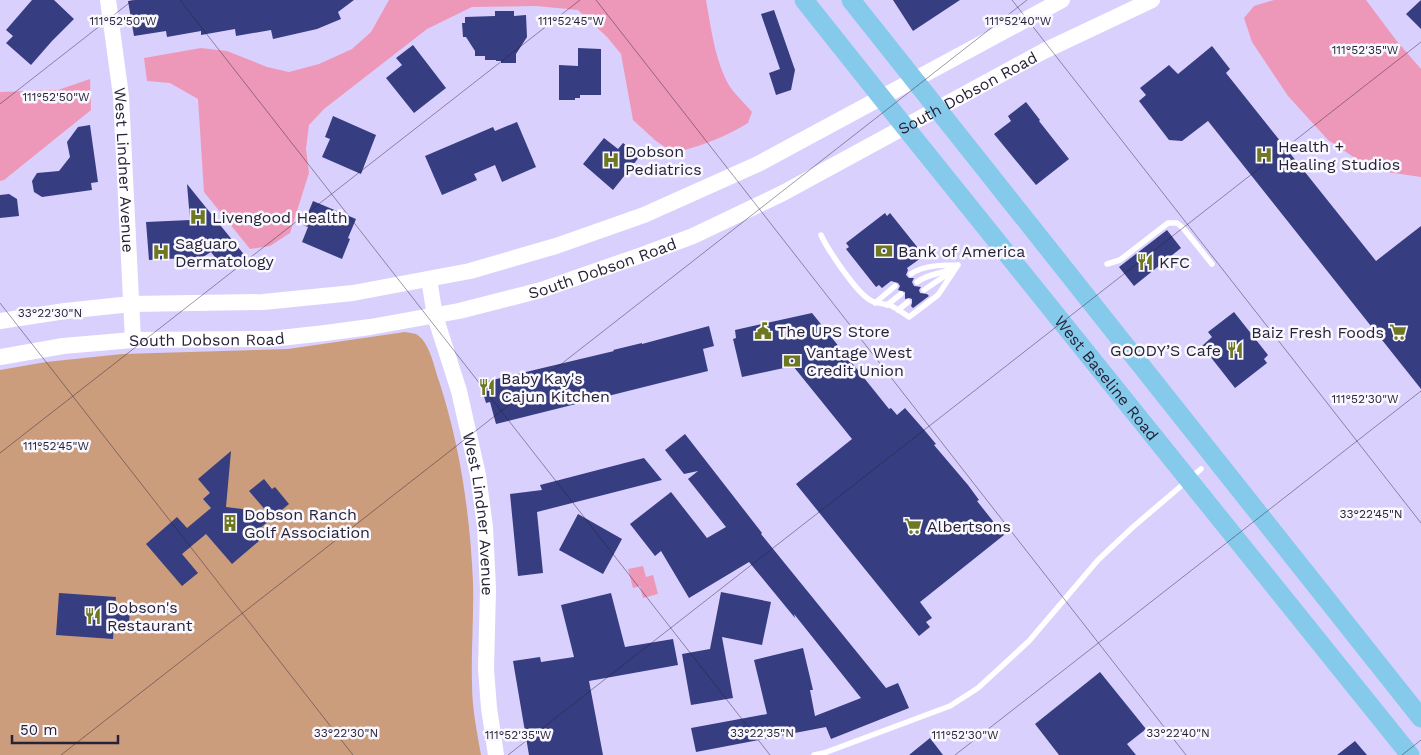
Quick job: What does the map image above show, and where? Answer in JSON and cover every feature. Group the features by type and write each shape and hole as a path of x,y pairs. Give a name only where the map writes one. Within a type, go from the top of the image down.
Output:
{"main road":[{"name":"West Lindner Avenue","path":"108,0 121,96 133,340"},
{"name":"West Baseline Road","path":"804,0 905,127 1195,474 1410,755"},
{"name":"West Baseline Road","path":"850,0 1421,718"},
{"path":"0,321 65,311 131,304 263,302 353,293 470,271 547,249 644,215 758,164 1062,0"},
{"name":"South Dobson Road","path":"0,357 63,346 133,340 271,339 370,327 435,316 541,290 693,236 783,194 1044,51 1152,0"},
{"name":"West Lindner Avenue","path":"429,279 435,316 459,391 478,475 488,589 487,679 496,755"}],"lane":[{"path":"1107,264 1120,260 1168,223 1177,224 1184,228 1212,264"},
{"path":"821,235 826,247 869,300 887,305 909,317 938,295 958,265"},
{"path":"911,274 923,268 958,265"},
{"path":"917,282 927,276 942,273 958,265"},
{"path":"924,290 950,273 958,265"},
{"path":"875,303 895,286"},
{"path":"887,305 901,294"},
{"path":"898,310 908,302"},
{"path":"814,755 824,753 950,706 978,688 1028,641 1098,560 1195,474"}],"shaded area":[{"path":"389,0 706,0 712,35 722,71 733,91 752,112 748,123 730,133 674,153 656,141 633,120 621,54 607,37 578,10 536,6 472,7 427,29 324,109 309,125 306,149 309,173 290,233 270,246 250,249 204,192 198,99 170,83 147,81 144,58 201,48 227,51 267,67 289,72 319,64 352,49 371,32"},
{"path":"1274,0 1366,0 1421,69 1421,177 1373,170 1328,140 1288,96 1252,42 1244,18 1254,6"},
{"path":"90,79 91,110 4,180 0,181 0,92 58,90"},
{"path":"405,332 416,334 421,338 431,355 453,430 463,480 473,582 472,693 481,755 0,755 0,370 46,362 122,354 288,349"},
{"path":"643,566 646,577 653,575 658,594 643,598 640,586 633,588 628,569"}],"building":[{"path":"32,0 54,0 74,19 31,65 6,43 13,36 6,30"},
{"path":"354,0 338,12 341,19 317,29 273,39 271,30 236,36 235,29 201,35 201,31 167,37 166,31 134,36 128,1"},
{"path":"893,0 960,0 913,31"},
{"path":"1421,0 1421,29 1406,14"},
{"path":"774,10 795,70 791,90 776,95 769,73 780,69 761,14"},
{"path":"495,11 514,11 514,16 526,15 527,37 516,54 516,63 501,63 501,61 496,60 485,60 485,56 475,56 475,51 466,37 463,37 462,23 465,23 465,17 495,16"},
{"path":"413,45 446,88 414,113 386,78 402,65 396,58"},
{"path":"1212,46 1230,69 1226,73 1376,261 1421,226 1421,389 1208,121 1182,141 1169,140 1139,101 1146,95 1140,88 1169,65 1178,74"},
{"path":"578,48 601,49 601,95 580,95 580,98 575,98 575,100 559,100 559,65 578,66"},
{"path":"1026,102 1069,159 1036,185 994,134 1011,121 1008,116"},
{"path":"333,116 376,135 361,174 322,157 330,139 325,137"},
{"path":"517,122 536,167 502,182 495,165 474,174 477,180 442,195 425,156 493,127 495,131"},
{"path":"90,125 98,182 91,183 92,190 42,197 34,192 32,181 37,173 59,171 70,157 67,142 78,127"},
{"name":"Dobson Pediatrics","path":"604,138 618,149 623,143 640,156 613,190 583,164"},
{"path":"187,184 246,257 217,260 211,252 203,257 149,260 146,222 190,220"},
{"path":"9,194 17,199 19,216 0,218 0,195"},
{"path":"313,201 356,219 342,259 302,242 308,227 303,225"},
{"name":"Bank of America","path":"885,213 887,216 890,213 922,253 919,255 921,258 907,268 906,275 909,278 914,278 912,282 914,286 921,287 920,293 929,296 913,308 911,306 912,299 905,299 905,292 898,290 900,286 898,283 891,281 882,288 879,285 876,287 846,249 849,247 846,243"},
{"name":"KFC","path":"1167,230 1181,248 1134,286 1119,267"},
{"name":"GOODY’S Cafe","path":"1234,312 1268,355 1264,359 1267,363 1235,388 1202,346 1212,337 1208,332"},
{"name":"Albertsons","path":"812,313 889,409 891,408 897,415 905,408 926,432 1004,535 920,602 932,618 926,622 930,627 919,636 796,484 852,439 793,366 742,377 733,339 736,338 735,330"},
{"path":"709,326 714,346 703,349 708,371 496,424 490,402 486,403 480,383 614,351"},
{"path":"685,434 761,534 886,688 898,683 909,708 831,739 826,727 696,752 691,728 767,714 754,660 803,648 813,690 810,690 815,716 861,698 794,614 795,618 749,562 689,598 661,551 655,556 630,524 671,492 707,538 726,527 688,479 698,471 684,474 665,450"},
{"name":"Dobson Ranch Golf Association","path":"231,451 226,507 267,512 249,491 264,479 272,489 275,487 289,504 253,534 259,541 232,564 206,534 182,554 198,573 182,586 146,544 177,517 187,528 211,508 203,499 210,493 198,479"},
{"path":"644,458 662,480 537,512 543,573 518,576 510,494 542,490 540,485"},
{"path":"578,514 622,539 603,574 559,550"},
{"path":"721,592 771,602 762,645 722,637 733,698 691,705 682,654 710,649"},
{"name":"Dobson's Restaurant","path":"59,593 116,597 115,607 130,608 129,624 114,623 113,639 56,635"},
{"path":"611,593 625,647 673,639 678,665 589,681 603,755 529,755 513,661 540,657 541,662 574,657 561,605"},
{"path":"1100,672 1146,729 1127,744 1136,755 1059,755 1035,724"},
{"path":"930,738 943,755 909,755"},
{"path":"1355,741 1367,755 1337,755"}],"place":[{"name":"Health + Healing Studios","path":"1264,155"},
{"name":"Dobson Pediatrics","path":"611,160"},
{"name":"Livengood Health","path":"198,217"},
{"name":"Bank of America","path":"884,251"},
{"name":"Saguaro Dermatology","path":"161,252"},
{"name":"KFC","path":"1145,262"},
{"name":"The UPS Store","path":"763,331"},
{"name":"Baiz Fresh Foods","path":"1398,332"},
{"name":"GOODY’S Cafe","path":"1235,350"},
{"name":"Vantage West Credit Union","path":"792,361"},
{"name":"Baby Kay's Cajun Kitchen","path":"487,387"},
{"name":"Dobson Ranch Golf Association","path":"230,523"},
{"name":"Albertsons","path":"913,526"},
{"name":"Dobson's Restaurant","path":"93,616"}]}
